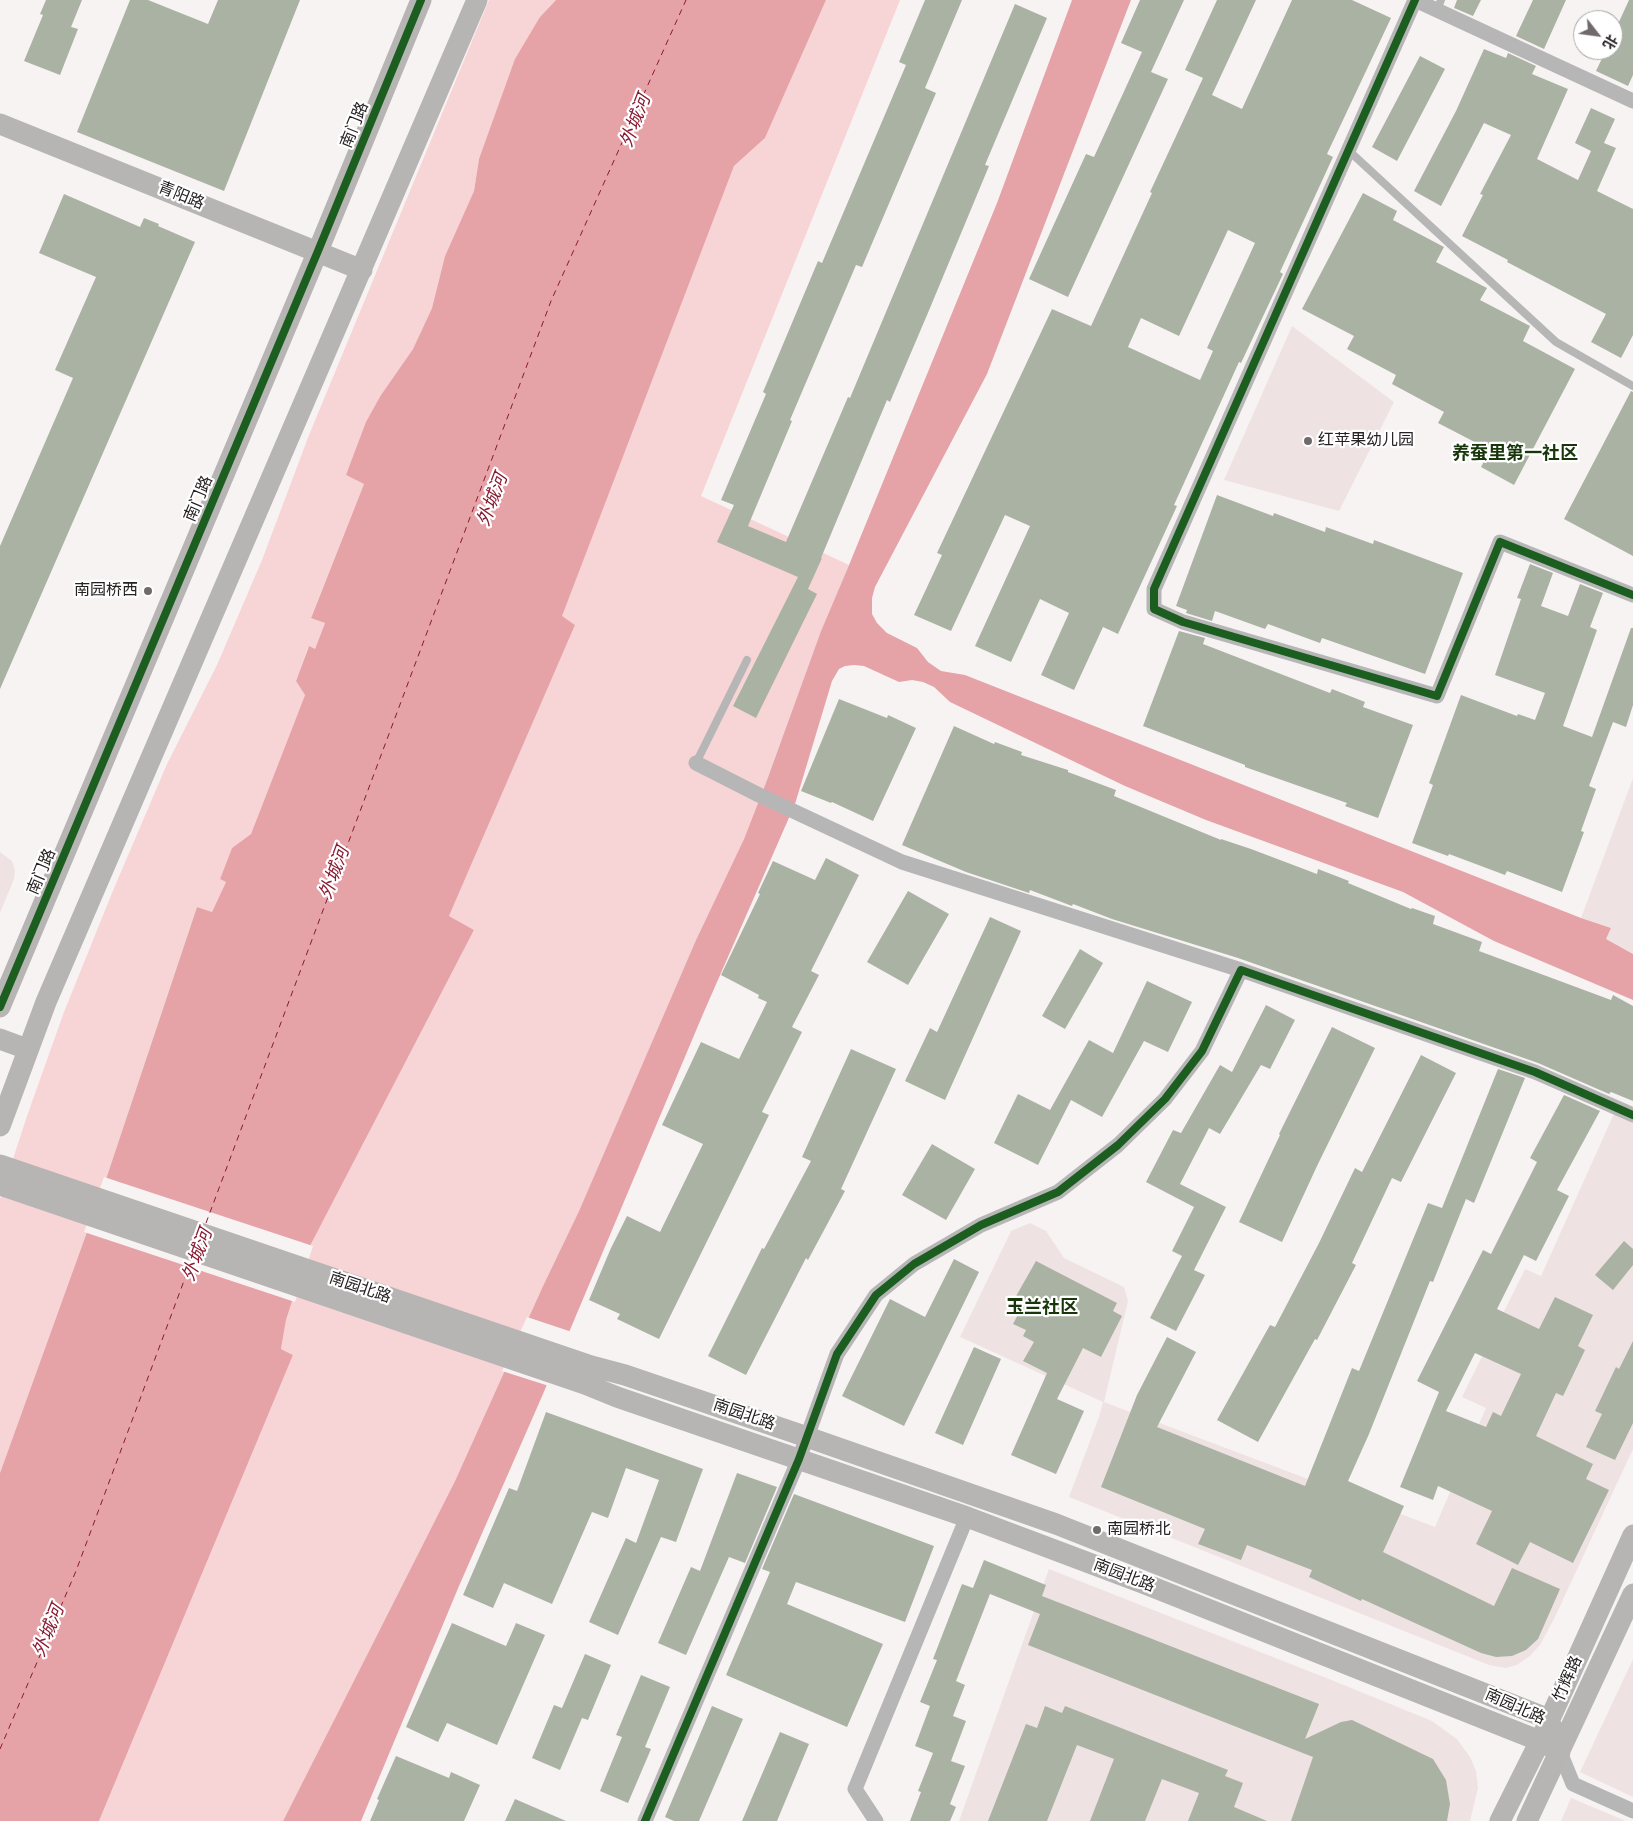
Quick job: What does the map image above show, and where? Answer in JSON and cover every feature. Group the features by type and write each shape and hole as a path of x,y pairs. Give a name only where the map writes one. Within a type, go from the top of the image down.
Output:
{"main road":[{"name":"南门路","path":"0,1007 318,251 421,0"},
{"path":"0,1126 27,1049 71,943 477,0"},
{"name":"青阳路","path":"0,124 362,270"},
{"path":"0,1039 27,1049"},
{"name":"南园北路","path":"0,1165 588,1375 617,1398 967,1517 1145,1584 1540,1741 1560,1752"},
{"name":"南园北路","path":"0,1185 588,1375 625,1375 807,1436 1056,1524 1549,1719 1560,1752"},
{"name":"竹辉路","path":"1500,1821 1540,1741 1633,1535"},
{"name":"竹辉路","path":"1526,1821 1633,1594"}],"street":[{"path":"1633,101 1439,5 1415,0 1154,589 1154,609 1183,622 1437,696 1500,542 1633,595"},
{"path":"696,763 759,795 902,862 1240,970 1535,1072 1633,1115"},
{"path":"645,1821 799,1459 837,1354 876,1295 914,1264 981,1225 1058,1192 1118,1145 1164,1099 1202,1051 1240,970"},
{"path":"876,1821 856,1789 967,1517"},
{"path":"1560,1752 1573,1784 1633,1812"}],"lane":[{"path":"1348,150 1556,342 1633,386"},
{"path":"696,763 747,660"}],"shaded area":[{"path":"489,0 556,0 540,17 479,159 474,191 445,256 432,308 413,349 381,395 346,475 364,484 311,617 325,623 315,649 308,647 296,681 305,695 251,834 232,848 220,879 226,882 212,912 197,907 105,1182 0,1473 0,1199 27,1116 64,1012 112,893 167,764 217,665 262,560 309,435"},
{"path":"826,0 900,0 701,496 849,565 821,631 744,839 696,940 579,1211 455,1481 283,1821 99,1821 293,1355 281,1349 286,1320 310,1246 474,930 449,916 575,625 561,616 734,166 765,138"},
{"name":"红苹果幼儿园","path":"1292,326 1394,402 1339,511 1224,480"},
{"path":"1633,778 1633,954 1606,939 1611,928 1581,918"},
{"path":"0,852 12,861 15,870 14,879 0,913"},
{"path":"1617,1107 1633,1113 1633,1449 1554,1619 1540,1645 1530,1656 1517,1665 1506,1668 1489,1665 1069,1497 1103,1402 960,1337 1011,1231 1030,1223 1046,1231 1064,1258 1124,1287 1128,1301 1104,1402 1435,1527 1486,1408 1462,1397 1525,1269 1541,1276"},
{"path":"1049,1569 1432,1721 1457,1739 1470,1757 1476,1771 1478,1788 1470,1821 959,1821"},
{"path":"1633,1659 1633,1797 1580,1772"},
{"path":"1571,1798 1626,1821 1561,1821"}],"water":[{"name":"外城河","path":"556,0 826,0 765,138 734,166 562,616 575,625 449,916 474,930 310,1246 286,1320 281,1349 293,1355 99,1821 0,1821 0,1473 105,1182 197,907 212,912 226,882 220,879 232,848 251,834 305,695 296,681 309,646 315,649 325,623 311,618 364,484 346,475 366,422 381,395 413,349 432,308 445,256 474,191 479,159 515,59 540,17"},
{"path":"1072,0 1131,0 987,374 875,587 872,598 872,614 877,623 887,633 917,648 928,662 941,671 965,675 1581,918 1611,928 1606,939 1633,954 1633,1000 1494,941 1403,892 1206,820 1125,786 950,702 934,687 923,682 912,680 899,682 864,666 845,666 839,669 832,681 795,804 703,1014 361,1821 283,1821 455,1481 579,1211 696,940 744,839 821,631 997,203"}],"pier":[{"path":"104,1177 313,1246 295,1302 84,1232"},
{"path":"527,1317 572,1332 549,1386 502,1371"}],"building":[{"path":"46,0 82,0 71,27 78,29 60,75 24,61 43,15 40,14"},
{"path":"130,0 148,0 208,24 218,0 300,0 224,191 77,132"},
{"path":"925,0 962,0 925,88 936,93 862,267 856,265 790,420 792,421 748,526 786,542 848,397 850,398 1015,4 1047,18 985,165 989,166 930,308 890,402 887,400 808,589 817,594 756,718 733,706 798,577 717,542 734,505 721,500 766,394 763,392 818,261 822,263 906,65 899,62"},
{"path":"1140,0 1184,0 1151,72 1168,79 1068,297 1029,279 1086,154 1094,157 1142,52 1121,43"},
{"path":"1217,0 1256,0 1212,95 1242,109 1292,0 1352,0 1391,18 1327,154 1333,157 1280,272 1283,274 1241,363 1239,362 1174,505 1177,506 1118,634 1103,627 1074,690 1041,675 1069,613 1040,599 1011,662 975,646 1030,526 1005,515 951,631 914,615 942,555 937,553 1052,309 1091,326 1203,78 1185,70","holes":["1228,230 1255,243 1207,348 1213,351 1200,380 1128,347 1141,318 1179,336"]},
{"path":"1457,0 1481,0 1473,16 1454,8"},
{"path":"1533,0 1566,0 1544,49 1516,36"},
{"path":"1629,0 1633,0 1633,75 1628,86 1596,71 1601,60 1623,60 1623,13"},
{"path":"1484,49 1506,58 1508,53 1536,66 1532,74 1568,89 1537,159 1578,180 1591,151 1575,143 1591,108 1615,119 1604,143 1616,148 1597,191 1633,209 1633,335 1621,358 1591,342 1606,314 1462,236 1483,195 1480,194 1511,135 1484,123 1441,206 1414,191 1456,111"},
{"path":"1420,56 1445,69 1397,161 1372,147"},
{"path":"1363,193 1397,211 1393,220 1444,247 1436,262 1487,288 1480,300 1530,326 1523,341 1575,369 1514,485 1481,467 1490,450 1438,423 1444,412 1392,384 1396,375 1347,349 1354,336 1302,309"},
{"path":"64,194 140,227 144,218 195,242 0,689 0,546 73,378 55,370 96,277 39,253"},
{"path":"1631,391 1633,392 1633,556 1564,519"},
{"path":"1217,495 1273,516 1274,513 1325,532 1326,527 1373,544 1374,540 1463,573 1425,674 1322,638 1320,643 1268,624 1265,629 1215,611 1212,621 1186,613 1187,610 1176,606"},
{"path":"1530,564 1553,573 1541,606 1568,616 1580,584 1603,593 1590,627 1597,630 1563,726 1592,737 1631,628 1633,628 1633,705 1626,727 1613,722 1589,786 1596,789 1581,831 1584,832 1562,892 1507,871 1505,875 1449,854 1448,856 1412,843 1433,785 1429,783 1461,695 1517,716 1518,714 1535,720 1545,693 1495,675 1521,599 1517,598"},
{"path":"1179,631 1205,638 1203,644 1330,693 1332,689 1365,702 1363,707 1413,725 1378,818 1345,806 1347,803 1245,767 1245,765 1143,726"},
{"path":"839,699 887,718 888,715 916,728 873,821 832,802 801,791"},
{"path":"954,726 994,744 995,742 1022,752 1021,755 1068,770 1068,772 1116,790 1114,796 1221,840 1251,849 1317,874 1318,869 1411,909 1435,916 1433,924 1482,942 1479,951 1611,1000 1613,995 1633,1006 1633,1101 1611,1092 1609,1094 1538,1063 1238,958 1112,919 1073,904 1072,906 1030,890 1029,893 966,872 902,845"},
{"path":"826,858 859,875 811,971 819,975 792,1027 802,1032 762,1112 769,1115 659,1339 617,1319 620,1314 589,1300 627,1216 660,1232 703,1144 662,1125 701,1042 739,1059 767,1002 758,998 759,995 721,975 760,894 758,893 773,861 815,880"},
{"path":"908,891 949,914 908,985 867,962"},
{"path":"990,917 1021,931 945,1100 905,1081 930,1028 937,1032"},
{"path":"1080,949 1103,963 1065,1029 1042,1016"},
{"path":"1147,981 1192,1002 1168,1052 1144,1041 1102,1117 1071,1100 1038,1165 994,1143 1018,1094 1050,1110 1089,1040 1113,1053"},
{"path":"1266,1005 1295,1020 1270,1069 1261,1065 1220,1134 1209,1128 1180,1184 1226,1207 1194,1270 1205,1275 1176,1331 1150,1318 1182,1256 1172,1251 1194,1207 1146,1182 1173,1130 1181,1133 1220,1065 1232,1072"},
{"path":"1332,1027 1375,1048 1282,1242 1239,1222 1279,1134"},
{"path":"851,1049 896,1069 841,1189 845,1191 808,1260 806,1258 746,1375 708,1356 762,1248 764,1249 811,1161 802,1157"},
{"path":"1421,1055 1456,1073 1401,1182 1392,1178 1352,1263 1356,1265 1317,1340 1315,1339 1258,1442 1217,1420 1270,1325 1275,1327 1319,1243 1355,1168 1362,1172"},
{"path":"1498,1069 1525,1078 1474,1203 1466,1199 1433,1282 1430,1281 1369,1434 1348,1481 1404,1506 1383,1552 1494,1606 1512,1568 1560,1589 1538,1639 1526,1650 1512,1656 1496,1657 1481,1653 1362,1599 1361,1601 1309,1577 1312,1570 1247,1545 1241,1560 1198,1544 1205,1529 1101,1487 1137,1395 1167,1337 1196,1352 1157,1427 1305,1486 1352,1368 1359,1371 1428,1203 1442,1208"},
{"path":"1564,1095 1600,1111 1557,1190 1569,1196 1536,1261 1524,1255 1497,1309 1539,1329 1555,1297 1593,1315 1578,1346 1585,1350 1563,1396 1556,1393 1536,1436 1593,1464 1586,1479 1609,1490 1573,1563 1530,1542 1518,1565 1476,1544 1492,1511 1438,1486 1433,1500 1400,1487 1439,1392 1417,1381 1483,1250 1491,1254 1537,1162 1530,1158","holes":["1475,1353 1521,1374 1501,1416 1493,1412 1486,1427 1446,1411"]},
{"path":"932,1144 975,1169 946,1220 902,1195"},
{"path":"1624,1241 1633,1249 1633,1265 1613,1290 1595,1275"},
{"path":"954,1259 979,1272 904,1426 842,1396 890,1299 925,1317"},
{"path":"1036,1261 1117,1303 1113,1311 1122,1316 1101,1357 1083,1348 1057,1399 1084,1411 1056,1474 1011,1455 1047,1373 1023,1361 1034,1342 1023,1336 1026,1330 1013,1324 1024,1303 1015,1298"},
{"path":"1633,1341 1633,1423 1615,1460 1586,1447 1602,1414 1595,1411 1616,1367 1619,1369"},
{"path":"974,1347 1001,1359 963,1445 935,1433"},
{"path":"546,1412 703,1469 676,1542 661,1537 618,1635 589,1622 626,1538 636,1543 659,1480 626,1468 608,1518 592,1512 552,1604 504,1583 493,1608 463,1595 509,1488 517,1491"},
{"path":"737,1473 777,1487 745,1563 729,1557 686,1655 658,1643 691,1567 700,1571"},
{"path":"794,1494 934,1546 905,1622 796,1582 787,1604 883,1644 847,1727 726,1675 770,1572 762,1569"},
{"path":"984,1560 1046,1585 1042,1596 1319,1704 1305,1739 1341,1722 1352,1720 1433,1759 1446,1780 1450,1804 1447,1821 1291,1821 1313,1757 1028,1645 1040,1614 990,1594 956,1681 965,1685 953,1716 966,1721 951,1761 965,1766 950,1804 956,1807 950,1821 910,1821 921,1792 918,1791 933,1753 915,1746 930,1706 920,1702 937,1660 933,1659 962,1584 973,1588"},
{"path":"452,1623 506,1646 516,1623 545,1635 497,1745 447,1723 438,1742 406,1727"},
{"path":"585,1654 611,1665 588,1720 582,1718 560,1770 532,1758 554,1705 562,1708"},
{"path":"641,1675 670,1687 645,1747 651,1749 628,1803 600,1791 622,1737 616,1735"},
{"path":"712,1706 743,1719 699,1821 674,1821 665,1817"},
{"path":"1045,1706 1062,1713 1065,1706 1228,1770 1225,1776 1243,1783 1234,1807 1267,1821 1188,1821 1199,1793 1162,1779 1145,1821 1090,1821 1114,1759 1077,1745 1047,1821 988,1821 1026,1724 1037,1728"},
{"path":"780,1732 809,1744 777,1821 742,1821"},
{"path":"396,1756 449,1778 451,1772 480,1785 464,1821 370,1821 379,1800 377,1799"},
{"path":"515,1799 566,1821 505,1821"}],"ferry route":[{"path":"206,1223 551,301 686,0"},
{"path":"0,1749 76,1571 191,1262"}],"cycle path":[{"path":"0,1007 318,251 421,0"},
{"path":"1415,0 1154,589 1154,609 1183,622 1437,696 1500,542 1633,595"},
{"path":"645,1821 799,1459 837,1354 876,1295 914,1264 981,1225 1058,1192 1118,1145 1165,1099 1202,1051 1241,970 1535,1072 1633,1115"}],"place":[{"name":"红苹果幼儿园","path":"1308,441"},
{"name":"南园桥西","path":"148,591"},
{"name":"南园桥北","path":"1097,1530"}],"district":[{"name":"养蚕里第一社区","path":"1515,454"},
{"name":"玉兰社区","path":"1042,1308"}]}
